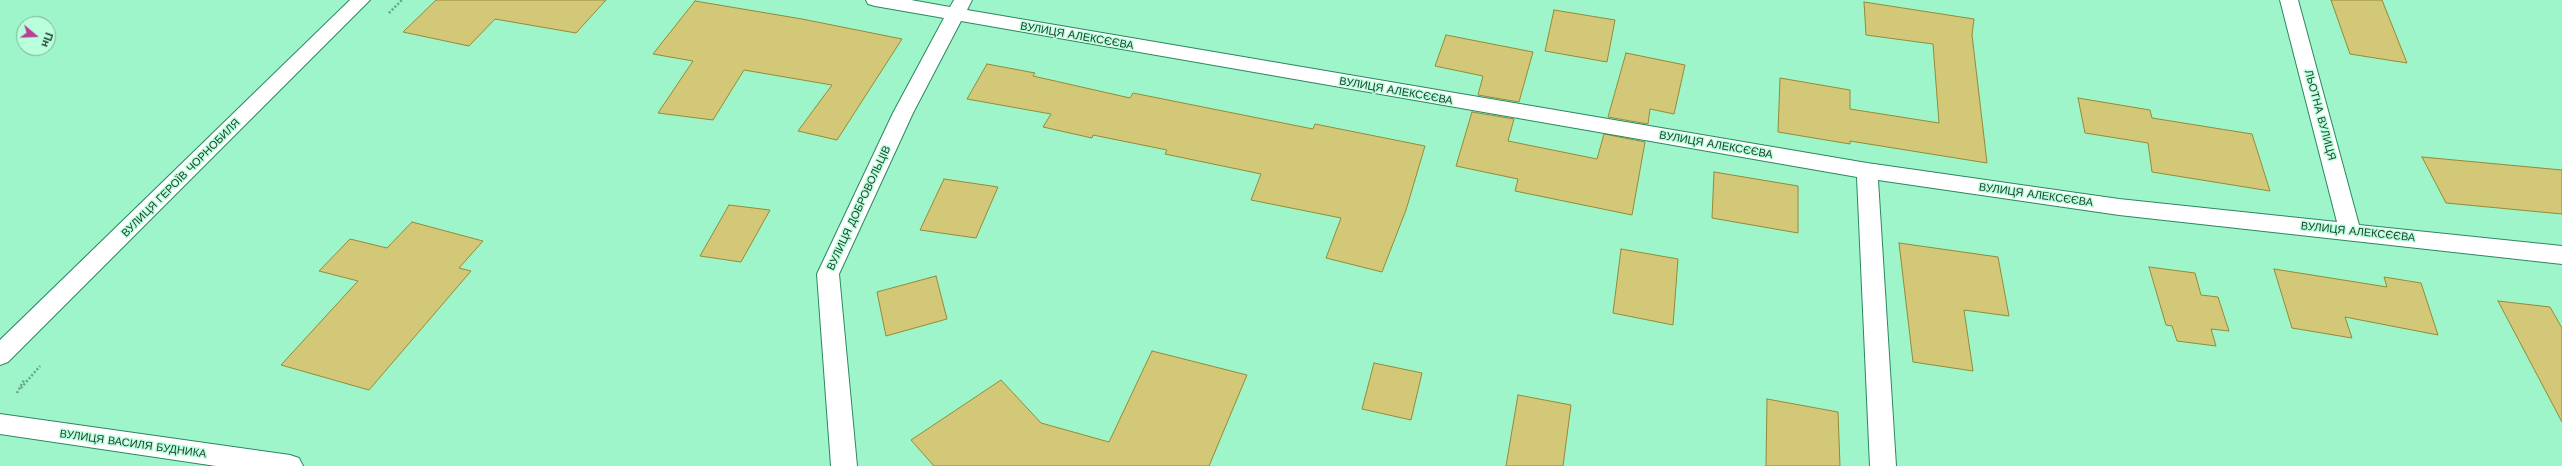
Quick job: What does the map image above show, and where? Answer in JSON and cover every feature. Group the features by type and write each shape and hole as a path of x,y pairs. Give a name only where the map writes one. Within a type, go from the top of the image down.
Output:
{"street":[{"name":"ВУЛИЦЯ ГЕРОЇВ ЧОРНОБИЛЯ","path":"3,349 361,0"},
{"name":"ВУЛИЦЯ АЛЕКСЄЄВА","path":"875,0 960,7 1867,171 2119,207 2350,230 2562,255"},
{"name":"ЛЬОТНА ВУЛИЦЯ","path":"2289,0 2350,230"},
{"name":"ВУЛИЦЯ ДОБРОВОЛЬЦІВ","path":"844,466 828,274 903,113 960,7"},
{"path":"1867,171 1883,466"},
{"name":"ВУЛИЦЯ ВАСИЛЯ БУДНИКА","path":"0,424 290,466"}],"building":[{"path":"436,0 606,0 576,33 495,19 469,46 403,32"},
{"path":"2331,0 2382,0 2407,63 2350,54"},
{"path":"695,1 802,19 902,39 837,140 798,131 832,85 744,70 713,120 658,113 693,61 653,54"},
{"path":"1864,2 1974,19 1972,35 1987,163 1850,141 1850,144 1778,132 1780,78 1850,90 1850,109 1939,123 1933,44 1866,35"},
{"path":"1554,10 1615,20 1607,62 1545,51"},
{"path":"1446,35 1533,52 1519,102 1478,95 1483,76 1435,66"},
{"path":"1626,53 1685,65 1674,114 1650,109 1648,124 1608,117"},
{"path":"987,64 1035,73 1033,76 1130,98 1133,93 1313,129 1315,124 1425,146 1406,210 1382,272 1326,258 1341,218 1251,200 1261,174 1165,154 1167,150 1093,135 1092,138 1043,127 1051,114 967,99"},
{"path":"2078,98 2150,110 2152,118 2252,134 2270,191 2152,172 2148,143 2085,133"},
{"path":"1472,112 1514,119 1508,141 1597,159 1604,134 1645,142 1632,215 1515,191 1518,179 1456,166"},
{"path":"2422,157 2562,170 2562,214 2446,203"},
{"path":"1714,172 1798,186 1798,233 1712,218"},
{"path":"944,179 998,187 976,238 920,230"},
{"path":"729,205 770,210 741,262 700,256"},
{"path":"412,222 483,241 459,268 471,271 369,390 281,365 358,281 319,271 350,239 387,248"},
{"path":"1899,243 1998,257 2009,316 1964,310 1973,371 1913,362"},
{"path":"1621,249 1678,259 1673,325 1613,313"},
{"path":"2149,267 2195,273 2201,295 2218,297 2229,331 2211,329 2216,346 2177,341 2172,326 2166,325"},
{"path":"2274,269 2387,287 2384,277 2421,283 2438,335 2345,317 2352,338 2292,328"},
{"path":"936,276 947,319 886,336 877,292"},
{"path":"2498,301 2550,307 2562,328 2562,422"},
{"path":"1152,351 1247,375 1209,466 934,466 911,440 1001,380 1041,423 1109,442"},
{"path":"1374,363 1422,373 1411,420 1362,409"},
{"path":"1518,395 1571,405 1563,466 1506,466"},
{"path":"1767,399 1838,412 1840,466 1766,466"}]}
